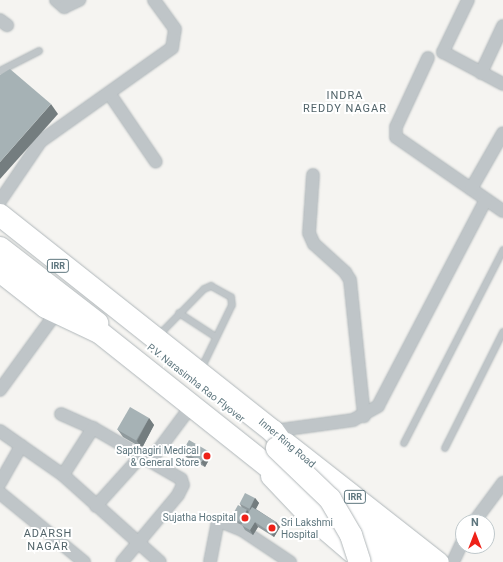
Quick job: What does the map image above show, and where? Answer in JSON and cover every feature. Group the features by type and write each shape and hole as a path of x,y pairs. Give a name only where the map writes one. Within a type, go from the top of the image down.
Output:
{"highway":[{"path":"0,215 109,303"},
{"name":"P.V. Narasimha Rao Flyover","path":"0,231 301,468 344,522 361,562"},
{"name":"P.V. Narasimha Rao Flyover","path":"0,248 296,483 332,527 346,562"},
{"path":"0,271 53,318 99,332"},
{"name":"Inner Ring Road","path":"109,303 273,431"},
{"name":"IRR","path":"99,332 192,405 252,456 388,562"},
{"name":"IRR","path":"273,431 307,476 415,562"}],"main road":[{"name":"Inner Ring Road","path":"0,223 109,303"},
{"name":"IRR","path":"0,255 99,332"},
{"name":"Inner Ring Road","path":"273,431 439,562"},
{"name":"IRR","path":"252,456 289,498 361,562"}],"street":[{"path":"56,0 64,7 79,0"},
{"path":"0,200 40,141 109,93 175,43 175,30 154,0"},
{"path":"468,0 442,49 445,55 503,84"},
{"path":"481,73 503,26"},
{"path":"428,58 396,127 396,137 503,211"},
{"path":"109,93 156,162"},
{"path":"471,189 503,133"},
{"path":"313,175 309,233 314,244 345,272 350,280 364,416"},
{"path":"273,431 364,416 378,406 486,199"},
{"path":"0,205 96,278 109,303"},
{"path":"0,283 53,318 0,390"},
{"path":"96,506 147,458 192,405"},
{"path":"61,414 93,428 177,475 183,486 122,562"},
{"path":"63,475 93,428"},
{"path":"0,431 63,475 160,562"},
{"path":"0,484 22,446"},
{"path":"478,514 485,502 503,483"},
{"path":"0,493 84,562"},
{"path":"210,562 217,524 222,522 242,530 290,562"}],"lane":[{"path":"0,70 39,50"},
{"path":"404,443 503,250"},
{"path":"155,339 180,313 211,286 231,297 232,305 200,373"},
{"path":"180,313 216,337"},
{"path":"445,448 503,332"}],"building":[{"path":"10,69 51,104 0,162 0,75"},
{"path":"130,407 149,418 136,441 117,430"},
{"path":"189,440 208,451 202,462 182,451"},
{"path":"245,493 255,498 249,509 240,504"},
{"path":"238,505 247,510 240,522 231,517"},
{"path":"252,507 276,522 270,532 255,522 250,530 241,525"}],"place":[{"name":"Sapthagiri Medical & General Store","path":"207,456"},
{"name":"Sujatha Hospital","path":"245,518"},
{"name":"Sri Lakshmi Hospital","path":"272,528"}],"district":[{"name":"INDRA REDDY NAGAR","path":"345,103"},
{"name":"ADARSH NAGAR","path":"48,541"}]}
